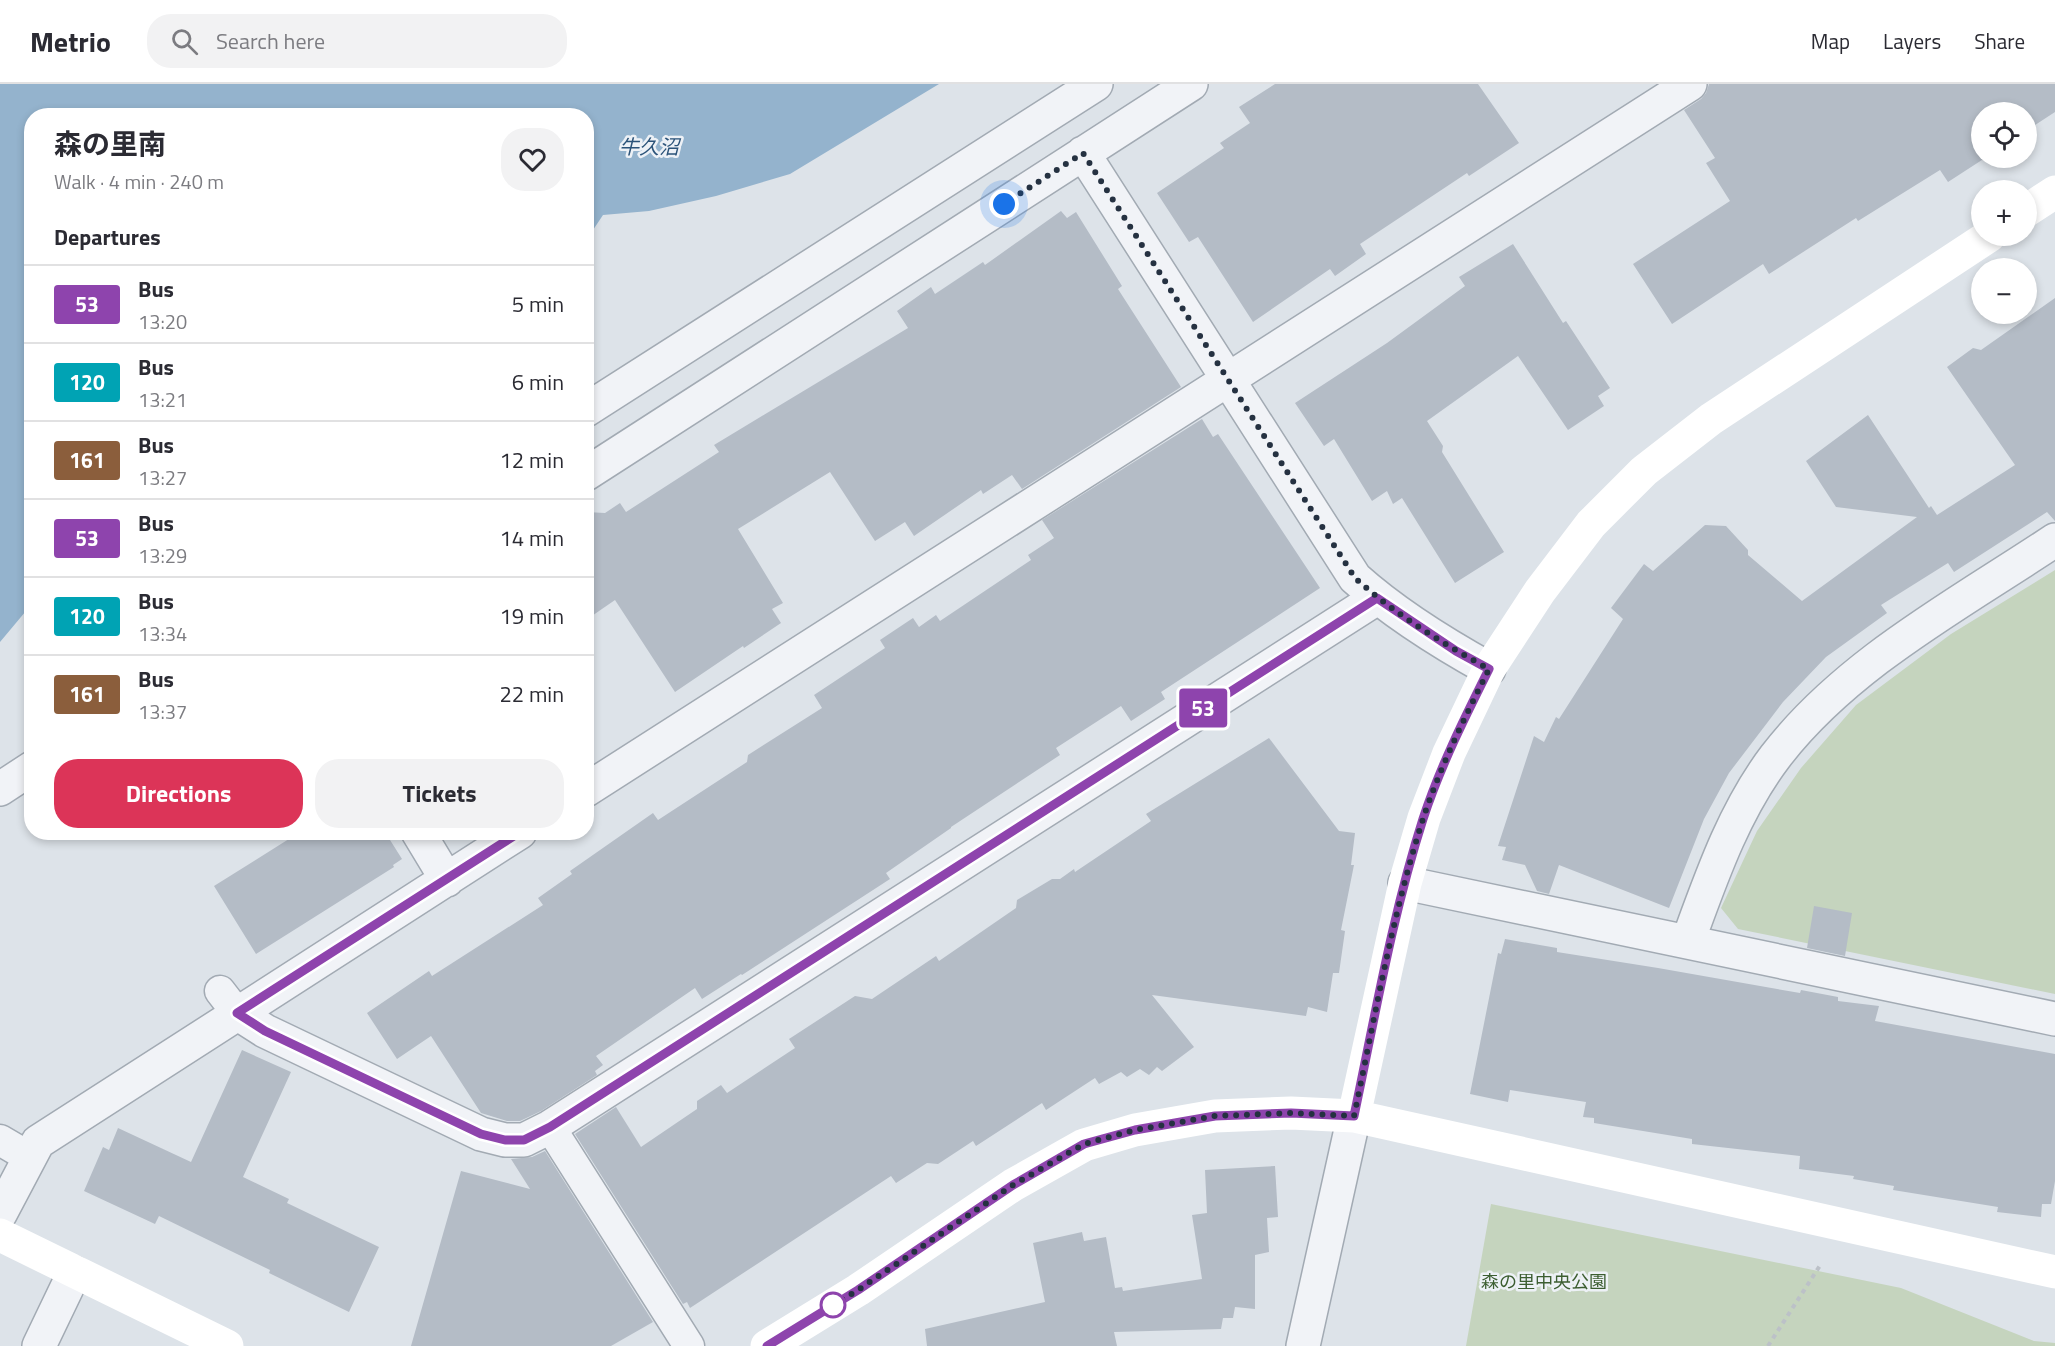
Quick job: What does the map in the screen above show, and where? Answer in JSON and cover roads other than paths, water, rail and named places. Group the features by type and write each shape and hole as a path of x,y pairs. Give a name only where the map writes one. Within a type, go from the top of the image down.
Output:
{"street":[{"path":"594,405 1096,84"},
{"path":"594,469 1191,84"},
{"path":"594,785 1690,84"},
{"path":"1083,153 1355,578 1377,598 1456,651 1489,669"},
{"path":"2037,204 2055,192"},
{"path":"1303,1346 1405,883 1424,818 1449,753 1489,669 1540,591 1591,524 1644,471 1711,419 1974,246"},
{"path":"1688,941 1716,866 1743,810 1775,757 1814,714 1856,675 1904,639 2055,540"},
{"path":"229,1002 265,1031 481,1134 505,1140 524,1140 550,1127 1377,598"},
{"path":"0,789 24,773"},
{"path":"423,840 447,880"},
{"path":"0,1214 38,1142 229,1002 447,880 508,840"},
{"path":"1405,883 2055,1019"},
{"path":"767,1346 858,1290 1013,1185 1084,1144 1135,1130 1215,1116 1291,1113 1354,1116 2055,1272"},
{"path":"0,1235 228,1346"},
{"path":"39,1346 74,1272"}],"lane":[{"path":"550,1127 689,1346"},
{"path":"0,1140 29,1157"}],"water":[{"name":"牛久沼","path":"0,84 939,84 790,174 716,196 649,211 603,215 594,228 594,108 24,108 24,613 0,642"}],"park label":[{"name":"森の里中央公園","path":"1544,1281"}]}
